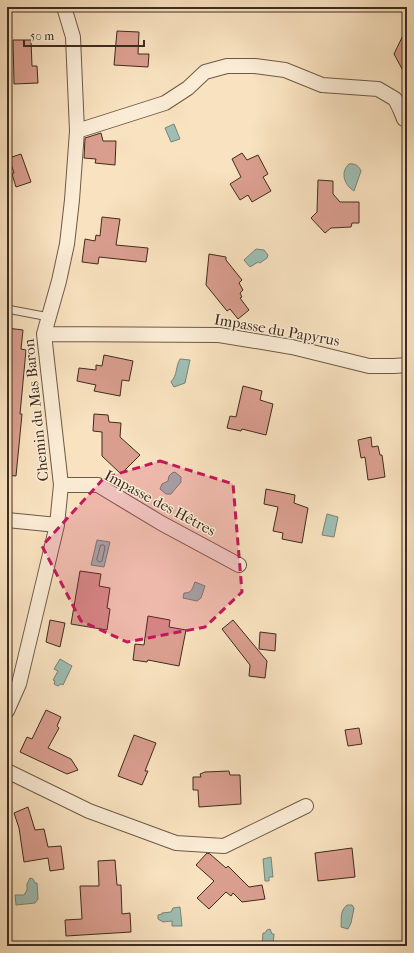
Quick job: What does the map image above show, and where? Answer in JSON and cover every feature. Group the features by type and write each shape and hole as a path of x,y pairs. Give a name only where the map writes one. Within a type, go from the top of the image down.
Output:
{"street":[{"name":"Chemin du Mas Baron","path":"7,711 19,684 57,525 61,485 44,334 59,281 67,244 72,200 76,131 73,37 64,7"},
{"path":"76,131 165,103 188,88 205,72 227,66 255,66 285,70 322,85 378,89 395,100 404,120"},
{"name":"Impasse du Papyrus","path":"44,334 220,335 292,347 369,366 407,365"},
{"name":"Impasse des Hêtres","path":"61,485 98,485 161,523 239,565"},
{"path":"7,520 57,525"},
{"path":"7,771 89,811 176,844 224,846 306,806"}],"lane":[{"path":"7,309 49,316"}],"highlighted area":[{"path":"160,461 233,484 242,592 205,627 127,642 81,621 42,546 104,478"}],"water":[{"path":"174,124 180,139 171,142 165,128"},
{"path":"349,164 356,165 361,171 354,191 344,178 346,167"},
{"path":"256,249 264,250 268,255 267,258 250,267 244,260"},
{"path":"180,359 190,360 185,383 174,387 171,382 175,376"},
{"path":"175,472 181,477 181,482 171,494 166,494 160,489 162,484 168,481 169,476"},
{"path":"327,514 338,517 334,537 322,535"},
{"path":"97,540 110,542 104,567 91,565"},
{"path":"195,582 205,586 201,598 197,601 183,598 184,593 187,593 192,589"},
{"path":"60,659 72,666 63,685 61,684 58,686 54,684 55,681 53,680 58,671 54,669"},
{"path":"271,857 273,877 269,877 269,881 265,881 263,859"},
{"path":"30,878 37,883 38,899 35,903 16,905 15,895 24,895"},
{"path":"347,905 352,905 354,908 351,923 348,929 341,927 341,916"},
{"path":"180,907 182,926 172,926 172,921 163,922 158,919 158,915 171,912 173,908"},
{"path":"270,929 272,934 274,934 273,946 262,946 263,933"}],"building":[{"path":"407,27 407,78 394,54"},
{"path":"117,31 139,32 138,54 149,54 148,67 114,65"},
{"path":"13,40 31,40 32,66 37,66 38,83 14,84"},
{"path":"101,133 103,141 116,141 115,165 95,163 96,159 84,158 85,138"},
{"path":"242,153 247,160 258,155 268,174 263,177 271,191 252,202 248,195 240,200 230,184 241,177 232,159"},
{"path":"21,154 31,182 16,187 12,174 14,173 9,158"},
{"path":"318,180 333,181 333,194 340,202 359,202 359,223 352,223 351,227 331,228 325,233 311,218 317,212"},
{"path":"102,217 120,219 116,245 148,248 146,262 99,257 98,264 82,262 85,239 95,241 96,235 100,236"},
{"path":"209,254 226,257 226,260 242,280 239,283 243,290 240,293 242,297 240,298 249,310 238,319 230,309 227,311 206,285"},
{"path":"7,328 23,330 21,349 26,350 16,476 7,475"},
{"path":"104,355 133,361 129,381 122,380 120,396 94,391 96,385 77,381 79,368 96,370 96,365 102,366"},
{"path":"243,386 262,391 260,400 273,404 266,435 242,429 241,431 227,428 230,416 236,417"},
{"path":"94,414 108,415 109,422 121,423 120,437 140,455 121,474 102,456 102,432 93,431"},
{"path":"371,437 372,447 378,446 380,455 382,455 385,477 368,480 365,457 361,458 358,440"},
{"path":"266,489 295,495 294,503 308,508 302,543 282,539 283,533 273,531 278,507 264,504"},
{"path":"80,571 101,574 99,586 110,588 107,608 110,609 107,630 71,624"},
{"path":"148,616 170,620 169,627 186,630 179,666 148,660 147,662 133,660 135,644 144,645"},
{"path":"50,620 65,623 60,647 46,642"},
{"path":"233,620 267,661 265,678 249,676 250,665 222,629"},
{"path":"260,632 276,634 275,651 259,649"},
{"path":"46,710 61,717 57,726 59,728 48,748 71,759 78,770 67,774 20,752 27,737 32,739"},
{"path":"359,728 362,744 348,746 345,730"},
{"path":"134,735 156,743 145,771 148,771 142,785 118,776"},
{"path":"229,771 230,775 240,775 241,804 199,807 198,790 193,790 193,777 201,777 200,774 205,772"},
{"path":"28,807 35,830 44,829 48,847 61,846 64,869 50,871 48,858 24,862 19,828 14,813"},
{"path":"352,848 355,877 318,881 315,853"},
{"path":"207,853 226,868 228,866 249,887 262,885 265,899 242,902 233,893 231,896 226,892 209,909 197,898 214,881 196,865"},
{"path":"115,860 117,885 121,885 122,914 130,913 131,932 66,936 65,920 82,919 80,886 99,886 98,861"}]}
